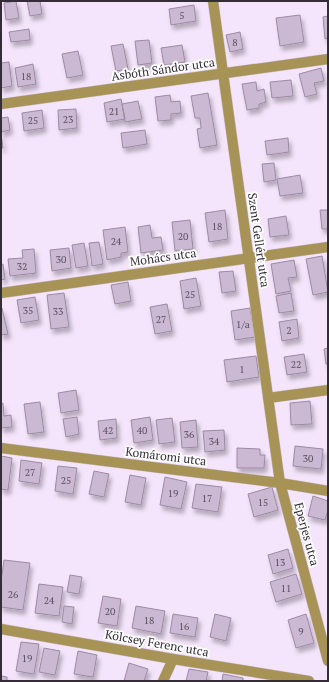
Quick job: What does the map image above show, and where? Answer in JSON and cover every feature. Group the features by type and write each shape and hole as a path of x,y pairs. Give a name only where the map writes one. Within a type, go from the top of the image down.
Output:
{"street":[{"name":"Szent Gellért utca","path":"213,1 280,483"},
{"name":"Asbóth Sándor utca","path":"1,104 328,59"},
{"name":"Mohács utca","path":"1,293 328,247"},
{"path":"268,398 328,390"},
{"name":"Komáromi utca","path":"1,448 280,483 328,491"},
{"name":"Eperjes utca","path":"280,483 328,661"},
{"name":"Kölcsey Ferenc utca","path":"1,629 309,681"},
{"path":"163,681 173,659"}],"building":[{"path":"16,1 19,18 6,20 4,3"},
{"path":"27,1 40,1 42,14 30,16"},
{"path":"194,5 196,21 171,25 169,9"},
{"path":"300,15 304,42 280,46 276,18"},
{"path":"328,16 328,38 325,39 323,17"},
{"path":"29,29 30,40 11,42 9,32"},
{"path":"240,32 243,49 230,52 226,35"},
{"path":"149,40 152,63 138,65 135,41"},
{"path":"123,44 128,69 116,71 111,46"},
{"path":"182,45 185,62 164,65 161,48"},
{"path":"78,51 83,75 67,78 62,54"},
{"path":"9,62 12,86 1,88 1,63"},
{"path":"33,64 36,84 18,87 15,68"},
{"path":"321,68 324,81 314,83 317,94 305,97 299,74"},
{"path":"291,80 293,96 272,98 270,82"},
{"path":"256,82 257,91 264,89 266,102 259,104 259,108 247,110 242,84"},
{"path":"208,93 217,145 200,148 197,129 201,128 200,118 195,118 191,96"},
{"path":"170,95 171,102 180,101 181,113 171,114 171,120 158,121 155,97"},
{"path":"121,99 125,119 107,122 104,103"},
{"path":"138,101 142,119 125,122 122,104"},
{"path":"76,109 77,128 59,130 58,110"},
{"path":"42,110 44,128 24,131 22,113"},
{"path":"8,117 10,130 1,132 1,118"},
{"path":"145,130 147,144 123,148 121,133"},
{"path":"1,133 3,148 1,148"},
{"path":"288,138 289,152 267,155 265,141"},
{"path":"274,163 276,180 264,182 262,164"},
{"path":"300,175 303,193 280,196 277,179"},
{"path":"225,210 228,239 209,242 205,213"},
{"path":"320,210 328,210 328,229 322,229"},
{"path":"286,216 289,235 270,237 268,219"},
{"path":"190,220 193,249 175,251 172,222"},
{"path":"150,225 152,238 161,237 163,250 141,253 138,227"},
{"path":"125,227 128,252 121,253 121,257 107,260 103,230"},
{"path":"99,242 103,264 92,266 89,243"},
{"path":"84,243 88,266 76,268 72,245"},
{"path":"69,248 71,268 52,271 50,250"},
{"path":"34,249 36,273 10,276 8,259 23,258 22,250"},
{"path":"322,256 328,292 313,295 306,259"},
{"path":"294,260 297,277 288,278 291,291 276,294 271,264"},
{"path":"3,264 5,279 1,280 1,265"},
{"path":"233,271 236,291 222,293 219,272"},
{"path":"196,278 201,306 184,309 180,281"},
{"path":"128,282 131,301 115,304 111,285"},
{"path":"64,293 69,327 51,329 47,295"},
{"path":"291,293 294,311 279,313 276,296"},
{"path":"35,297 39,320 21,323 17,300"},
{"path":"167,304 172,331 155,334 150,307"},
{"path":"2,308 8,334 1,335 1,309"},
{"path":"250,308 255,337 235,340 231,311"},
{"path":"297,319 299,338 282,341 279,322"},
{"path":"328,348 328,364 326,364 324,349"},
{"path":"304,354 307,372 287,375 284,357"},
{"path":"256,356 259,377 227,382 224,360"},
{"path":"76,390 79,410 61,413 58,393"},
{"path":"310,401 312,424 291,425 290,403"},
{"path":"40,402 44,432 28,434 24,404"},
{"path":"3,403 4,416 11,415 12,427 1,428 1,404"},
{"path":"77,417 79,434 66,437 63,419"},
{"path":"150,417 153,440 134,443 131,420"},
{"path":"172,418 175,442 159,444 156,420"},
{"path":"116,419 117,438 100,440 98,421"},
{"path":"196,420 198,447 182,448 180,422"},
{"path":"224,430 225,450 205,452 203,431"},
{"path":"295,446 323,449 321,469 293,466"},
{"path":"237,448 260,449 260,455 265,455 264,468 237,468"},
{"path":"1,456 12,458 8,490 1,489"},
{"path":"21,460 42,463 39,484 19,481"},
{"path":"58,466 77,468 73,494 55,491"},
{"path":"94,471 109,474 104,497 89,494"},
{"path":"130,475 146,478 141,505 125,502"},
{"path":"165,477 187,482 181,509 160,505"},
{"path":"196,484 222,487 218,512 192,508"},
{"path":"272,487 278,510 254,517 248,494"},
{"path":"313,496 328,501 328,510 325,520 308,516"},
{"path":"288,549 293,568 273,574 268,555"},
{"path":"4,560 30,563 23,610 1,607 1,581"},
{"path":"296,574 302,594 276,602 270,582"},
{"path":"70,575 82,577 79,594 67,592"},
{"path":"39,584 63,587 59,616 35,613"},
{"path":"103,596 121,599 117,626 98,623"},
{"path":"64,606 74,607 72,624 62,622"},
{"path":"136,606 165,611 161,634 132,628"},
{"path":"173,614 198,618 195,637 170,633"},
{"path":"215,614 231,618 226,641 210,637"},
{"path":"306,614 314,643 296,648 288,620"},
{"path":"21,642 39,644 34,674 16,671"},
{"path":"44,648 60,651 55,675 39,672"},
{"path":"78,651 97,655 93,677 74,674"},
{"path":"129,663 148,669 144,681 124,681"},
{"path":"189,669 208,672 206,681 186,681"},
{"path":"223,674 243,678 243,681 222,681"},
{"path":"1,676 7,677 7,681 1,681"}]}
